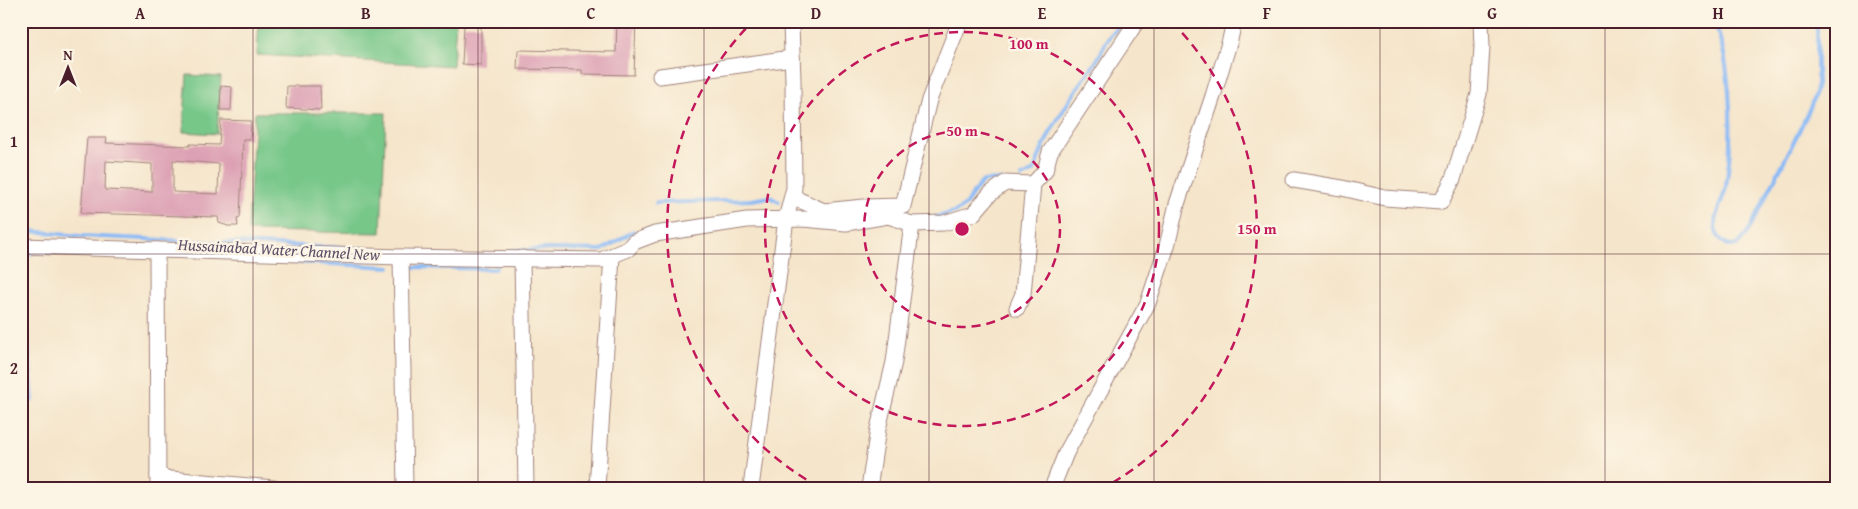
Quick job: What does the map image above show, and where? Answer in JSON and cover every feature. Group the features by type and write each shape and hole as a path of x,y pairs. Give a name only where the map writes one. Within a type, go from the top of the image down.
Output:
{"street":[{"path":"793,193 796,198 824,211 904,206 928,100 960,21"},
{"path":"1017,308 1023,294 1033,184 1045,171 1050,152 1137,21"},
{"path":"1052,488 1066,453 1148,303 1168,246 1177,204 1213,96 1234,21"},
{"path":"1294,180 1385,198 1441,202 1453,179 1479,94 1482,46 1481,21"},
{"path":"751,488 786,219 793,193 791,24"},
{"path":"660,76 792,58"},
{"path":"21,246 401,257 601,260 628,249 634,242 655,234 747,220 786,219 846,222 888,216 912,224 944,222 973,214 990,194 1005,184 1033,184"},
{"path":"869,488 878,430 894,362 912,224"},
{"path":"157,250 158,482 170,479 274,488"},
{"path":"597,488 612,256"},
{"path":"401,257 405,488"},
{"path":"522,258 526,488"}],"green space":[{"path":"259,21 456,21 453,66 257,55"},
{"path":"187,75 221,77 217,134 183,132"},
{"path":"255,113 386,113 381,233 248,231"}],"building":[{"path":"617,21 636,21 634,75 582,74 582,70 517,69 518,50 616,52"},
{"path":"464,25 481,25 481,65 462,64"},
{"path":"221,86 232,87 231,110 220,110"},
{"path":"287,86 320,86 321,110 286,108"},
{"path":"221,120 251,121 250,139 243,139 240,218 237,219 238,226 228,226 219,223 218,217 81,213 87,138 107,138 106,143 190,146 190,144 219,145","holes":["173,160 219,164 218,194 173,192","106,161 152,164 152,192 105,190"]}],"waterway":[{"name":"Hussainabad Water Channel New","path":"1022,177 1034,171 1046,141 1061,113 1097,60 1108,39 1122,21"},
{"name":"Hussainabad Water Channel New","path":"1713,21 1720,38 1724,57 1730,102 1730,148 1726,186 1716,216 1715,228 1720,238 1733,246 1743,239 1754,220 1800,130 1813,100 1817,85 1817,21"},
{"name":"Hussainabad Water Channel New","path":"935,217 962,208 983,181 1000,180"},
{"name":"Hussainabad Water Channel New","path":"656,203 751,200 770,197 779,202"},
{"path":"21,230 80,236 366,249"},
{"name":"Hussainabad Water Channel New","path":"510,251 546,249 602,250 634,231"},
{"name":"Hussainabad Water Channel New","path":"25,401 33,400 22,279 22,257 35,252"},
{"name":"Hussainabad Water Channel New","path":"255,260 390,267"},
{"name":"Hussainabad Water Channel New","path":"412,267 494,269 496,267"}]}
